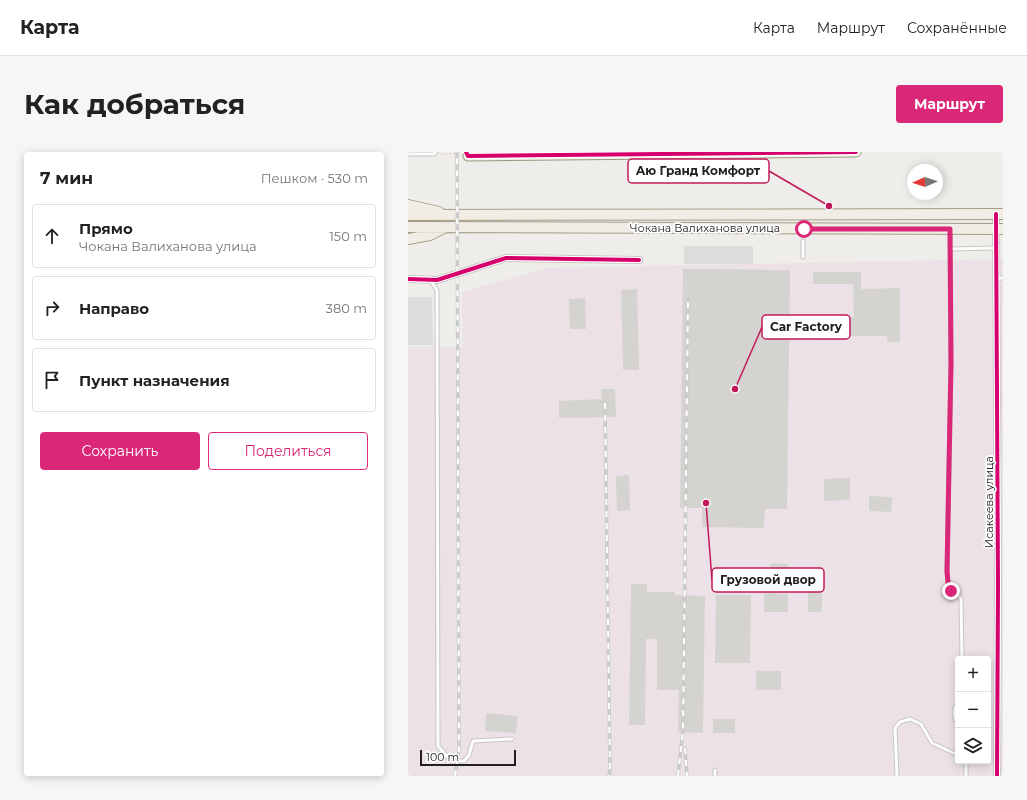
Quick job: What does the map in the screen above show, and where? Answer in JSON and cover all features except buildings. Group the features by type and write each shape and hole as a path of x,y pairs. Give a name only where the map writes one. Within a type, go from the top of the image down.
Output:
{"main road":[{"path":"408,205 432,209 449,215"},
{"name":"Чокана Валиханова улица","path":"408,215 1000,214"},
{"path":"804,215 804,229"},
{"name":"Чокана Валиханова улица","path":"408,227 1000,229"},
{"path":"408,238 430,235 448,227"}],"street":[{"path":"467,153 674,154 856,152"},
{"name":"Исакеева улица","path":"997,776 1000,278 996,248 1000,229 1000,214"},
{"path":"408,280 437,280 506,258 639,260"}],"lane":[{"path":"408,154 435,153"},
{"path":"950,229 951,363 947,571 948,583 951,591 961,598 962,656"},
{"path":"803,241 803,257"},
{"path":"950,249 996,248"},
{"path":"430,280 437,290 438,746 452,761 464,761 469,755 473,741 512,739"},
{"path":"955,706 955,719"},
{"path":"897,776 895,728 900,722 910,719 921,724 932,743 955,754"},
{"path":"966,764 966,776"},
{"path":"715,770 715,776"}],"path":[{"path":"435,153 467,153"},
{"path":"679,167 680,185"}],"shaded area":[{"path":"684,246 753,246 753,264 684,264"},
{"path":"1003,259 1003,776 408,776 408,347 463,347 462,292 547,268"},
{"path":"408,297 432,297 433,345 408,345"}],"railway":[{"path":"455,776 459,749 457,152"},
{"path":"678,776 683,730 688,300"},
{"path":"605,403 609,776"},
{"path":"685,748 687,776"}],"cycle path":[{"path":"466,152 468,156 856,152"},
{"path":"996,214 998,586 997,776"},
{"path":"408,279 437,280 506,258 639,260"}],"place":[{"name":"Аю Гранд Комфорт","path":"829,206"},
{"name":"Car Factory","path":"735,389"},
{"name":"Грузовой двор","path":"706,503"}],"route":[{"path":"804,229 950,229 951,363 947,571 948,583 951,591"}]}
